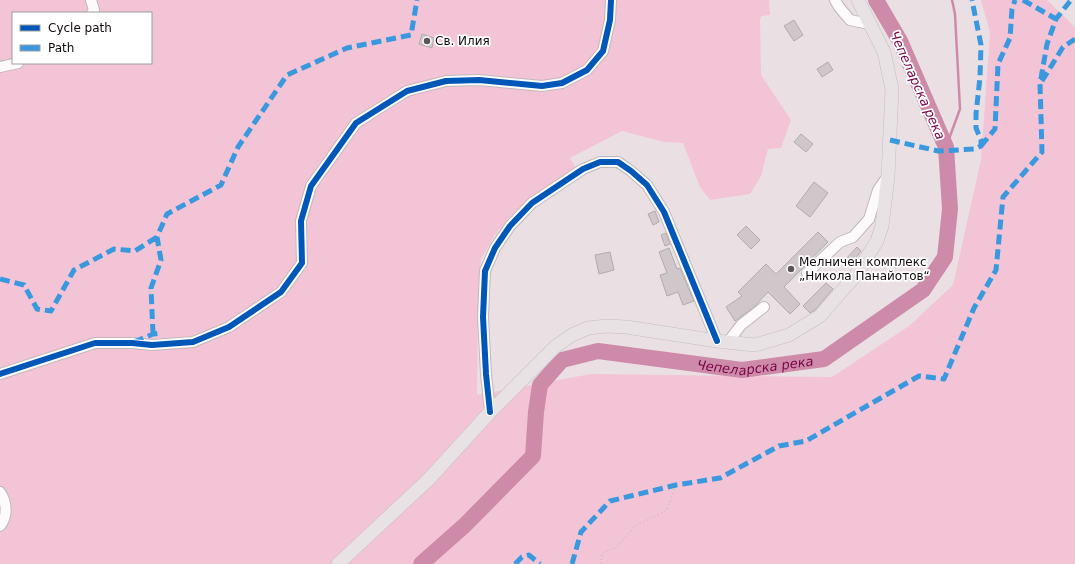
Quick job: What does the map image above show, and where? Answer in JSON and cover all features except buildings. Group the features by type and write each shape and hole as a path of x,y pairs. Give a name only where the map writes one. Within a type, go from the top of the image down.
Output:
{"main road":[{"path":"338,564 429,479 490,412 556,346 572,335 588,328 626,326 722,342 755,345 789,335 820,316 855,276 877,241 882,226 888,176 892,89 884,52 858,0"}],"street":[{"path":"91,0 94,10 93,12"},
{"path":"0,374 95,343 152,344 193,342 229,327 281,292 302,263 301,221 311,186 356,123 407,91 446,81 480,80 542,86 562,83 587,70 603,51 610,20 611,0"},
{"path":"835,0 850,20 869,24"},
{"path":"0,67 14,64"},
{"path":"490,412 483,317 485,271 495,248 510,226 532,203 583,169 600,162 618,162 647,185 664,212 722,342 764,307"},
{"path":"807,274 840,242 853,237 869,219 878,190 888,176"},
{"path":"0,492 5,506 6,515 0,526"}],"path":[{"path":"601,564 602,553 617,547 635,526 667,510 676,485"}],"shaded area":[{"path":"0,0 769,0 770,15 761,16 760,20 761,75 791,120 781,148 768,149 761,176 750,194 710,200 700,187 683,143 664,142 622,131 570,158 577,170 510,217 495,235 481,259 478,293 477,395 591,374 832,377 909,326 953,285 981,160 990,33 981,0 1047,0 1075,27 1075,564 0,564"}],"waterway":[{"name":"Чепеларска река","path":"421,564 465,525 533,456 536,412 540,385 562,360 598,351 742,370 824,359 923,290 945,257 950,209 946,147 900,41 876,0"},
{"path":"946,147 960,109 955,14 952,0"}],"marked path":[{"path":"153,334 151,288 161,260 157,237 167,214 221,185 238,147 287,75 347,48 411,35 417,0"},
{"path":"890,140 938,151 975,149 981,146 981,140 976,128 981,45 972,0"},
{"path":"981,146 995,129 998,64 1010,38 1012,9 1015,0"},
{"path":"1023,0 1056,19"},
{"path":"572,564 581,532 610,501 676,485 720,478 779,446 806,441 919,376 944,379 974,308 996,270 1003,197 1042,152 1040,84 1047,44 1056,19 1071,0"},
{"path":"1042,81 1063,47 1075,39"},
{"path":"0,279 24,285 37,309 51,311 74,270 114,249 135,251 157,237"},
{"path":"134,342 153,334 161,333"},
{"path":"515,564 522,557 529,555 540,564"}],"cycle path":[{"path":"0,374 95,343 132,343 152,345 193,342 229,327 281,292 302,263 301,221 311,186 356,123 407,91 446,81 479,80 542,86 562,83 587,70 603,51 610,20 611,0"},
{"path":"490,412 483,317 485,271 495,248 510,226 532,203 583,169 600,162 618,162 647,185 664,212 717,341"}],"place":[{"name":"Св. Илия","path":"427,41"},
{"name":"Мелничен комплекс „Никола Панайотов“","path":"791,269"}]}
